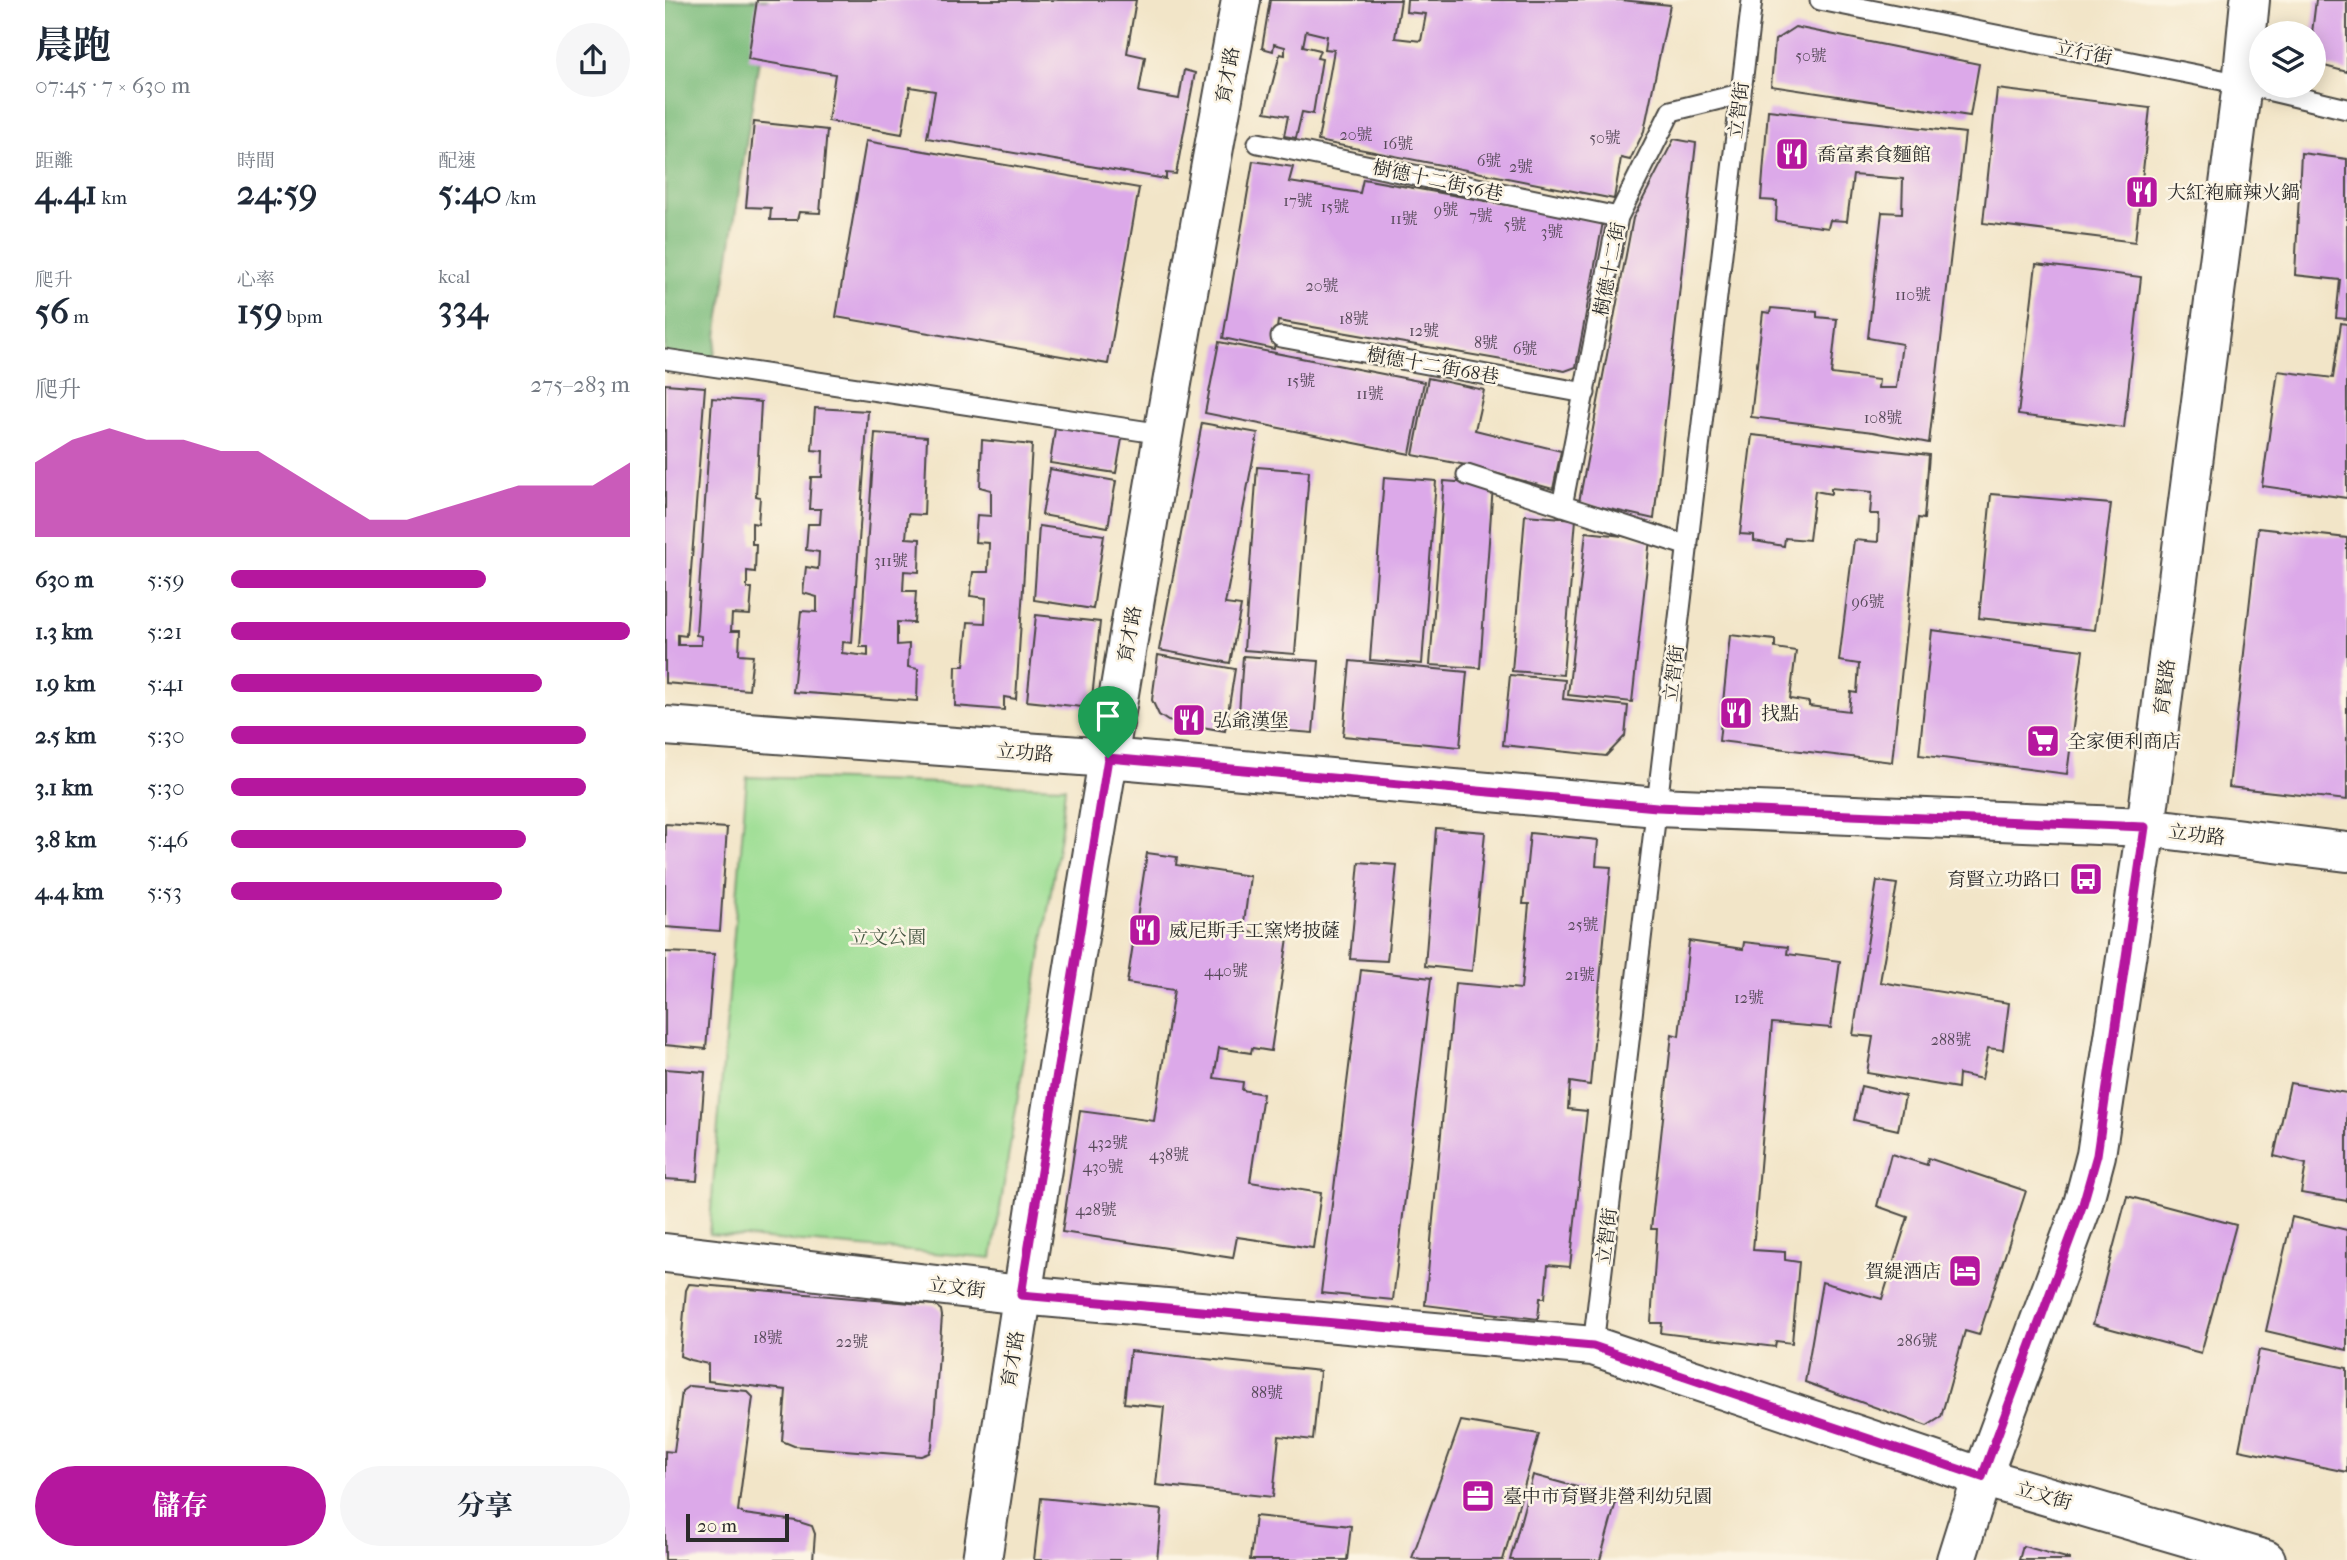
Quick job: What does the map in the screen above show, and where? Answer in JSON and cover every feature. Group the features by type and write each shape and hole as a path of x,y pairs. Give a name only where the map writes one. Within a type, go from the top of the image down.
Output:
{"street":[{"name":"育才路","path":"982,1560 1021,1295 1108,758 1241,0"},
{"name":"育賢路","path":"1956,1560 1982,1477 2083,1204 2097,1155 2145,827 2251,0"},
{"name":"立功路","path":"665,726 1108,758 1657,807 2145,827 2347,852"},
{"name":"立文街","path":"665,1253 1021,1295 1593,1346 1982,1477 2266,1560"}],"lane":[{"name":"立智街","path":"1593,1346 1752,0"},
{"name":"立行街","path":"1820,0 2242,84 2347,109"},
{"name":"樹德十二街","path":"1562,506 1618,217 1671,111 1740,94"},
{"name":"樹德十二街56巷","path":"1258,143 1618,217"},
{"name":"樹德十二街68巷","path":"1281,337 1585,393"},
{"path":"665,359 1163,434"},
{"path":"1467,475 1688,546"}],"green space":[{"path":"665,0 768,0 713,362 665,354"},
{"name":"立文公園","path":"747,777 1065,787 1061,829 992,1258 709,1234"}],"building":[{"path":"757,0 1136,0 1127,53 1145,57 1139,92 1179,99 1184,70 1195,73 1176,174 1166,173 1166,179 927,138 935,91 910,87 902,134 828,121 835,74 748,59"},
{"path":"1270,0 1401,0 1395,38 1421,41 1426,14 1406,12 1407,0 1621,0 1670,5 1644,131 1630,160 1621,158 1614,199 1318,141 1334,50 1325,49 1327,36 1306,31 1303,46 1320,50 1317,58 1322,59 1313,114 1302,112 1296,138 1284,136 1288,116 1265,112 1280,54 1285,55 1285,47 1274,44 1273,51 1262,48"},
{"path":"2316,0 2347,0 2347,72 2326,66 2326,21 2313,21"},
{"path":"1795,27 1979,64 1970,116 1771,86 1775,40"},
{"path":"1997,89 2150,108 2135,242 1983,223"},
{"path":"1768,110 1965,133 1929,443 1873,432 1751,417 1763,312 1770,313 1771,308 1817,312 1817,317 1837,319 1831,374 1879,380 1878,388 1896,388 1902,344 1868,338 1882,212 1902,213 1903,179 1853,175 1847,221 1830,220 1828,228 1776,221 1777,201 1761,200"},
{"path":"754,122 827,130 820,213 799,212 797,220 770,220 771,208 746,207"},
{"path":"1674,139 1696,143 1654,519 1579,502 1633,218"},
{"path":"866,141 1139,188 1108,364 836,317"},
{"path":"2301,153 2347,159 2347,319 2336,318 2340,280 2295,275"},
{"path":"1253,161 1293,167 1289,182 1360,193 1363,179 1603,222 1576,367 1565,371 1278,321 1274,349 1223,338"},
{"path":"2036,264 2141,277 2124,428 2018,415"},
{"path":"2341,323 2347,324 2347,498 2262,486 2278,371 2333,378"},
{"path":"1219,342 1424,382 1410,454 1205,413"},
{"path":"1428,378 1484,390 1475,430 1561,451 1553,489 1466,465 1413,455"},
{"path":"665,384 705,387 686,636 678,635 678,645 701,645 701,636 696,635 712,398 761,402 756,496 760,497 758,524 752,523 752,544 756,544 755,572 747,571 747,588 752,588 750,615 732,614 731,631 740,631 739,654 753,655 749,690 665,683"},
{"path":"815,408 868,411 852,643 843,642 842,653 868,656 868,647 860,647 875,433 927,437 924,515 908,514 906,538 920,539 919,572 904,571 903,591 916,591 914,623 897,622 897,645 909,644 908,667 918,669 917,701 793,692 801,611 817,612 817,597 803,593 806,567 818,569 819,552 806,550 808,524 820,524 821,509 809,509 811,477 822,477 823,451 812,450"},
{"path":"1056,422 1123,433 1116,473 1050,463"},
{"path":"1202,423 1258,433 1225,604 1241,606 1230,663 1159,650"},
{"path":"1752,435 1929,455 1924,519 1918,518 1892,762 1719,741 1730,635 1775,640 1775,648 1796,651 1790,699 1809,702 1809,706 1849,711 1851,692 1857,693 1859,664 1839,661 1854,540 1878,542 1879,514 1870,514 1872,492 1831,488 1831,494 1815,491 1809,540 1785,538 1784,546 1754,541 1754,535 1740,534"},
{"path":"982,440 1032,445 1016,699 1004,697 1004,710 955,706 956,666 964,666 968,622 985,623 986,598 970,596 973,572 988,572 989,543 975,542 977,515 991,516 991,490 980,487"},
{"path":"1257,467 1309,471 1295,654 1244,650"},
{"path":"1050,469 1116,481 1108,527 1042,515"},
{"path":"1384,477 1436,481 1422,664 1370,660"},
{"path":"1444,481 1493,485 1480,668 1430,665"},
{"path":"1991,494 2111,504 2095,630 1979,618"},
{"path":"1525,515 1576,519 1563,675 1512,671"},
{"path":"1039,526 1104,535 1093,609 1034,600"},
{"path":"2258,528 2347,538 2347,800 2229,787"},
{"path":"1586,532 1650,539 1632,702 1568,695"},
{"path":"1036,615 1100,622 1091,708 1027,701"},
{"path":"1932,630 2083,650 2067,774 1919,755"},
{"path":"1158,655 1235,669 1225,731 1168,721 1159,715 1152,700"},
{"path":"1243,656 1319,661 1313,733 1238,727"},
{"path":"1350,661 1467,672 1460,747 1343,736"},
{"path":"1510,675 1565,680 1563,699 1628,706 1625,736 1606,756 1503,745"},
{"path":"665,824 727,828 720,931 665,927"},
{"path":"1436,828 1485,832 1472,971 1425,966"},
{"path":"1530,833 1598,840 1596,866 1611,867 1590,1085 1570,1082 1568,1109 1587,1111 1570,1267 1548,1265 1545,1298 1540,1298 1538,1319 1425,1305 1455,983 1521,989 1529,904 1523,904"},
{"path":"1147,853 1177,857 1176,865 1250,876 1243,931 1288,938 1271,1051 1252,1048 1251,1053 1219,1048 1214,1078 1243,1082 1242,1090 1263,1094 1250,1182 1321,1193 1313,1248 1237,1237 1233,1258 1062,1232 1080,1111 1154,1121 1174,990 1127,983"},
{"path":"1359,862 1397,865 1387,961 1350,959"},
{"path":"1877,881 1897,884 1880,982 2009,1003 2003,1050 1988,1048 1982,1079 1959,1074 1958,1088 1867,1073 1873,1037 1853,1035"},
{"path":"1689,941 1743,949 1744,942 1788,947 1787,954 1840,961 1831,1028 1772,1023 1753,1250 1785,1252 1785,1260 1799,1262 1792,1343 1776,1341 1775,1347 1661,1333 1662,1323 1651,1323 1657,1229 1651,1229 1672,1034 1679,1036"},
{"path":"665,952 714,954 706,1049 665,1045"},
{"path":"1361,970 1431,978 1393,1300 1321,1293"},
{"path":"665,1069 705,1072 697,1181 665,1179"},
{"path":"2290,1083 2347,1093 2347,1201 2301,1193 2306,1164 2274,1156"},
{"path":"1861,1086 1905,1096 1898,1130 1854,1120"},
{"path":"1891,1154 1927,1165 1928,1158 2026,1191 1979,1335 1965,1331 1941,1417 1927,1426 1805,1382 1822,1282 1882,1299 1908,1217 1877,1206"},
{"path":"2127,1196 2236,1225 2201,1353 2093,1324"},
{"path":"2292,1217 2347,1230 2347,1350 2266,1331"},
{"path":"689,1284 934,1305 941,1310 942,1316 932,1446 929,1453 921,1456 794,1446 782,1441 786,1390 708,1381 708,1364 680,1356 686,1290"},
{"path":"2259,1350 2347,1368 2347,1472 2239,1450"},
{"path":"1130,1351 1320,1371 1313,1440 1279,1436 1273,1497 1156,1485 1164,1407 1124,1403"},
{"path":"689,1386 747,1391 753,1397 738,1511 812,1526 815,1534 813,1560 665,1560 665,1451 674,1452 682,1391"},
{"name":"臺中市育賢非營利幼兒園","path":"1461,1421 1539,1434 1503,1560 1412,1558"},
{"path":"1533,1475 1617,1498 1600,1560 1510,1560"},
{"path":"1041,1498 1162,1510 1157,1560 1034,1560"},
{"path":"1255,1516 1351,1526 1347,1560 1250,1560"},
{"path":"2023,1546 2070,1559 2070,1560 2019,1560"}],"place":[{"name":"喬富素食麵館","path":"1792,154"},
{"name":"大紅袍麻辣火鍋","path":"2142,192"},
{"name":"找點","path":"1736,713"},
{"name":"弘爺漢堡","path":"1189,720"},
{"name":"全家便利商店","path":"2043,741"},
{"name":"育賢立功路口","path":"2086,879"},
{"name":"威尼斯手工窯烤披薩","path":"1145,930"},
{"name":"賀緹酒店","path":"1965,1271"},
{"name":"臺中市育賢非營利幼兒園","path":"1478,1496"}],"route":[{"path":"1108,758 1657,807 2145,827 2097,1155 2083,1204 1982,1477 1593,1346 1021,1295 1108,758"}]}
